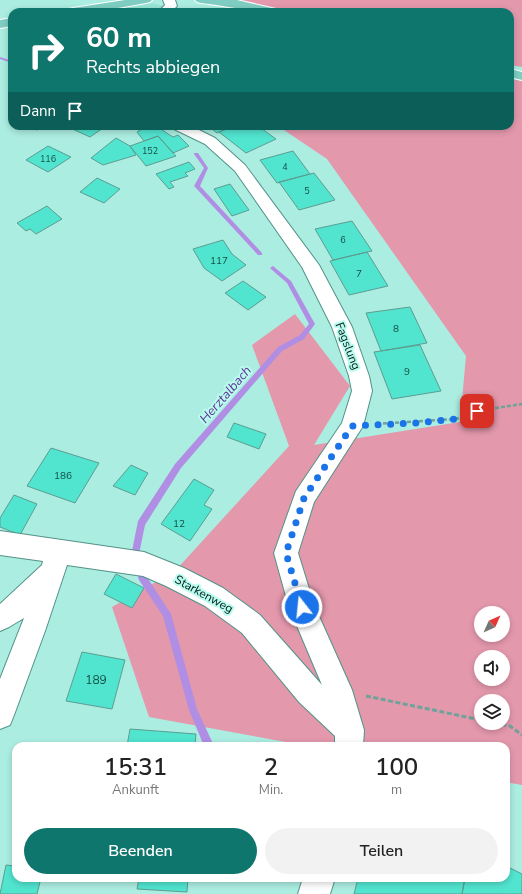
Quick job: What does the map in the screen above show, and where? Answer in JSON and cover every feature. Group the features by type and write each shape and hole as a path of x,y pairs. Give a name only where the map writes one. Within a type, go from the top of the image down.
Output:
{"main road":[{"path":"91,8 118,2 134,3 146,0"},
{"path":"201,0 223,1 254,8"}],"street":[{"name":"Fagslung","path":"187,130 210,141 240,168 310,266 342,327 359,376 362,391 352,426 304,498 286,553 302,607"},
{"name":"Starkenweg","path":"0,543 56,561 133,562 149,566 193,586 228,606 251,624 349,738"},
{"path":"0,618 12,611 56,561"},
{"path":"0,715 32,631 56,561"},
{"name":"Starkenweg","path":"302,607 338,690 349,738"},
{"path":"314,894 318,882"}],"path":[{"path":"352,426 415,423 456,419 477,411 522,404"},
{"path":"338,690 474,719"},
{"path":"510,726 522,735"}],"shaded area":[{"path":"234,0 522,0 522,67 514,66 514,8 265,8"},
{"path":"152,3 166,7 165,8 122,8"},
{"path":"514,80 522,81 522,785 510,783 510,742 286,742 149,717 112,607 175,571 289,446 252,345 295,314 350,386 314,445 460,422 466,356 327,159 284,130 514,130"}],"building":[{"path":"75,130 100,130 90,137"},
{"path":"140,130 162,130 173,137 178,135 189,146 173,153 158,136 144,141 137,132"},
{"path":"213,130 224,130 217,133"},
{"path":"224,130 264,130 276,139 246,153 219,132"},
{"path":"158,136 176,156 146,166 130,146"},
{"path":"116,138 130,146 136,155 103,165 91,158"},
{"path":"48,146 71,157 48,172 26,160"},
{"path":"293,151 310,174 277,183 260,160"},
{"path":"189,162 195,169 185,173 188,176 170,182 174,187 169,189 156,174"},
{"path":"314,173 335,200 299,210 279,182"},
{"path":"97,178 120,189 104,203 80,192"},
{"path":"230,184 249,210 232,216 214,189"},
{"path":"47,206 62,219 36,234 30,229 26,231 17,223"},
{"path":"352,221 372,251 333,260 315,229"},
{"path":"223,240 232,254 246,265 222,281 204,268 193,249"},
{"path":"367,252 388,286 349,295 330,261"},
{"path":"243,281 266,297 248,310 225,293"},
{"path":"410,307 427,343 381,351 366,313"},
{"path":"420,345 441,391 392,399 374,352"},
{"path":"234,423 266,434 259,449 227,437"},
{"path":"51,448 99,463 75,503 27,486"},
{"path":"131,465 148,473 135,495 113,486"},
{"path":"194,479 214,490 204,505 212,509 190,541 161,524"},
{"path":"14,495 37,504 20,535 0,527 0,518"},
{"path":"116,574 144,588 132,608 104,594"},
{"path":"82,652 125,660 112,709 66,701"},
{"path":"130,729 196,734 195,742 128,742"},
{"path":"6,865 12,866 12,882 40,882 37,894 0,894"},
{"path":"510,868 522,874 522,894 462,894 464,882 510,882"},
{"path":"138,882 188,882 187,892 137,889"},
{"path":"357,882 464,882 462,894 354,894"}],"waterway":[{"name":"Herztalbach","path":"0,58 8,61"},
{"name":"Herztalbach","path":"196,154 206,168 197,186 260,254"},
{"name":"Herztalbach","path":"136,551 141,524 178,466 280,349 302,337 312,324 289,282 273,268"},
{"name":"Herztalbach","path":"142,577 167,614 193,710 207,742"}],"route":[{"path":"302,607 286,553 304,498 352,426 415,423 456,419 465,414 477,411"}]}
